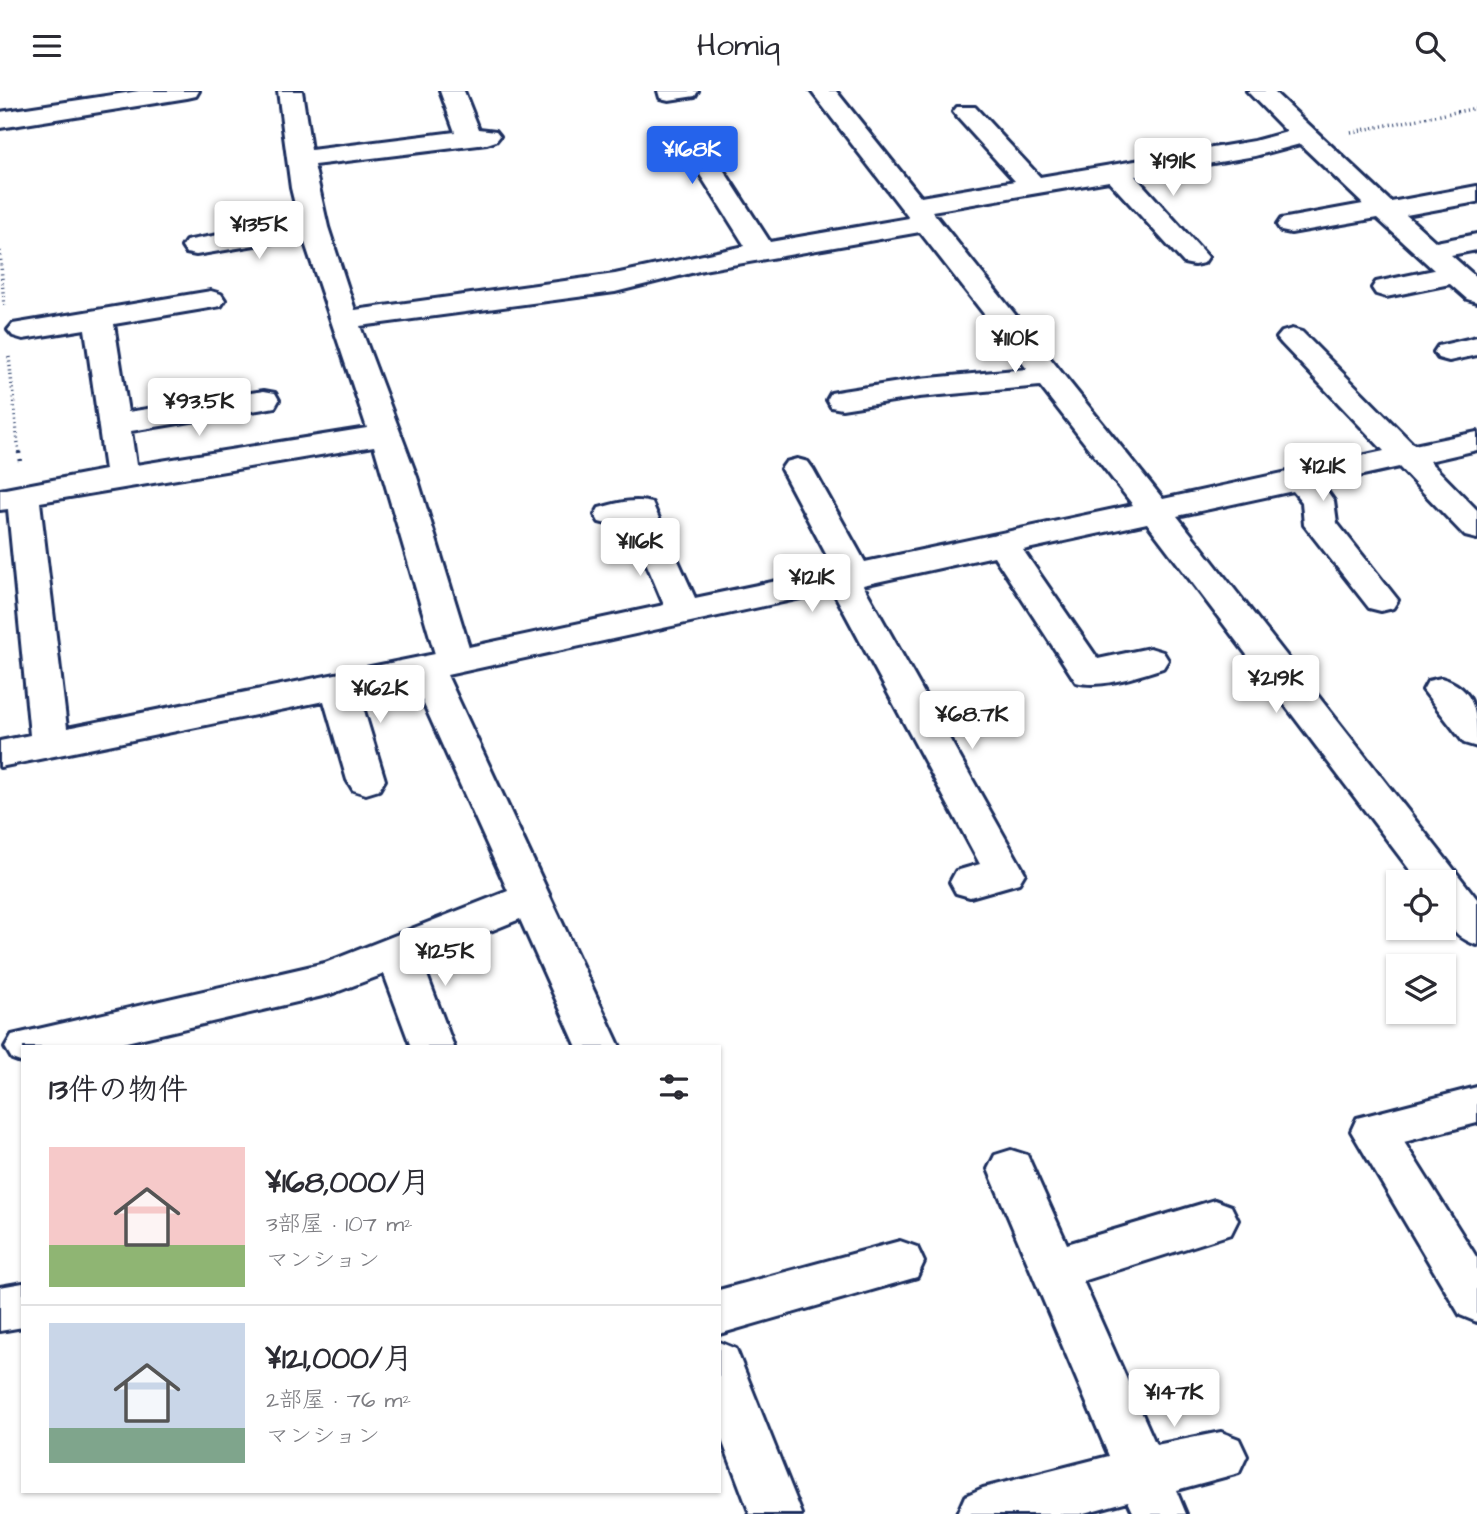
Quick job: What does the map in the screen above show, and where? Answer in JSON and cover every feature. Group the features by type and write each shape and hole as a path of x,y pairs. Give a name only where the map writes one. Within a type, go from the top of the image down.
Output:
{"street":[{"path":"0,120 187,91"},
{"path":"290,91 302,159 304,188 314,227 405,490 441,664 531,898 598,1045"},
{"path":"302,159 479,137 452,91"},
{"path":"823,91 1157,513 1431,870"},
{"path":"1259,91 1384,210 1466,283"},
{"path":"966,112 1034,186"},
{"path":"344,320 615,283 762,251 818,251 920,214 1034,186 1255,148 1304,135"},
{"path":"723,151 700,154 762,251"},
{"path":"1116,171 1194,257"},
{"path":"1291,225 1477,194"},
{"path":"195,242 314,227"},
{"path":"1430,251 1477,242"},
{"path":"1386,288 1466,283"},
{"path":"12,331 99,318 196,308"},
{"path":"99,318 122,477"},
{"path":"1292,338 1477,529"},
{"path":"842,400 919,388 1048,376"},
{"path":"114,424 264,400"},
{"path":"50,744 12,498 122,477 385,435"},
{"path":"0,754 338,686 1157,513 1477,441"},
{"path":"797,469 849,577 942,725 1005,873 970,882"},
{"path":"1301,480 1318,501 1321,525 1381,600"},
{"path":"611,515 640,510 684,612"},
{"path":"1003,545 1089,673 1150,660"},
{"path":"338,686 366,781"},
{"path":"1441,690 1477,734"},
{"path":"43,1045 131,1035 331,978 531,898"},
{"path":"1456,902 1477,929"},
{"path":"397,952 432,1045"},
{"path":"0,1053 21,1048"},
{"path":"1477,1105 1373,1131 1477,1300"},
{"path":"1011,1169 1151,1493"},
{"path":"1055,1269 1215,1220"},
{"path":"721,1311 900,1262"},
{"path":"0,1309 21,1305"},
{"path":"721,1370 776,1514"},
{"path":"983,1514 1151,1493 1221,1456"}],"path":[{"path":"1304,135 1353,132 1477,108"},
{"path":"0,251 12,331 12,498"}]}
